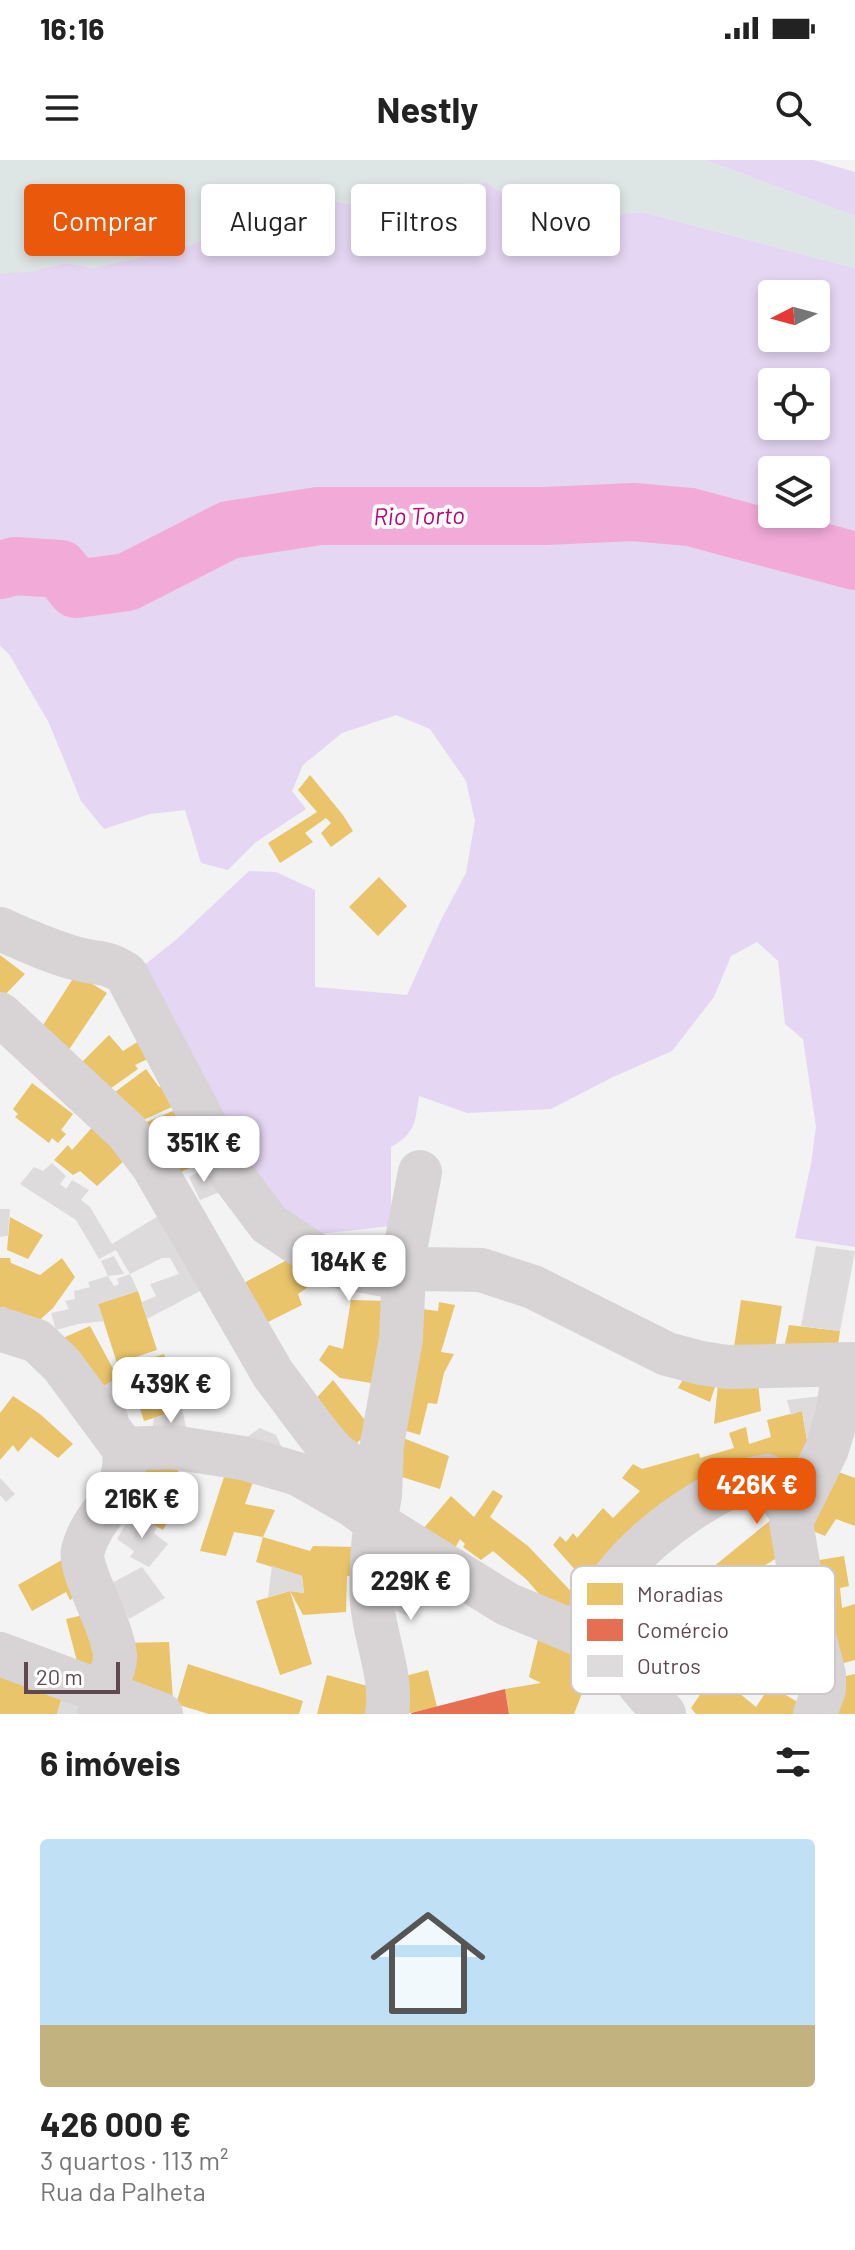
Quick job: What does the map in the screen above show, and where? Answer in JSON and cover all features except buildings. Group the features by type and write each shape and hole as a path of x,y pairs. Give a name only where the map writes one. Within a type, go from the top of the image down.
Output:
{"street":[{"path":"0,929 51,951 110,964 126,974 230,1172 269,1224 331,1265 402,1278 419,1269 481,1270 533,1287 667,1354 701,1363 727,1367 850,1365 827,1449 791,1522 798,1566"},
{"path":"0,1014 127,1132 153,1166 273,1374 326,1443 359,1471 377,1509 507,1604 571,1631"},
{"path":"387,1714 390,1696 372,1602 377,1509 382,1444 401,1339 405,1250 420,1172"},
{"path":"0,1329 37,1341 62,1365 124,1449 126,1464 120,1488 83,1551 83,1563 105,1614 116,1659 100,1703"},
{"path":"124,1449 172,1447 243,1458 298,1474 354,1506 377,1509"},
{"path":"622,1566 655,1534 718,1491 752,1478 767,1476 774,1482 785,1504 796,1508"},
{"path":"0,1654 100,1703 161,1714"},
{"path":"647,1694 664,1714"},
{"path":"815,1714 822,1694"}],"shaded area":[{"path":"705,160 813,160 855,172 855,216"},
{"path":"487,183 502,193 502,256 620,256 620,214 643,212 855,268 855,1247 795,1238 816,1127 803,1039 785,1024 778,961 757,942 731,956 714,997 672,1051 551,1109 467,1113 419,1096 410,1132 391,1147 391,1226 310,1235 258,1190 133,974 177,939 249,871 276,872 315,890 315,987 407,995 466,873 475,821 466,781 430,729 396,715 342,733 303,765 292,791 306,809 256,842 228,870 201,863 185,810 150,814 104,829 81,801 49,723 9,654 0,646 0,257 27,272 67,263 94,268 134,256 185,256 185,241 201,236 201,256 335,256 335,201 351,205 351,256 486,256 486,184 466,184"}],"sand":[{"path":"0,160 705,160 855,216 855,268 643,212 620,214 620,184 502,184 502,193 487,183 351,184 351,205 335,201 335,184 201,184 201,241 185,247 185,184 24,184 24,256 149,256 94,268 67,263 27,272 0,274"}],"waterway":[{"name":"Rio Torto","path":"0,570 15,566 60,569 76,589 127,582 229,530 319,516 545,516 633,512 690,517 855,561"}]}
